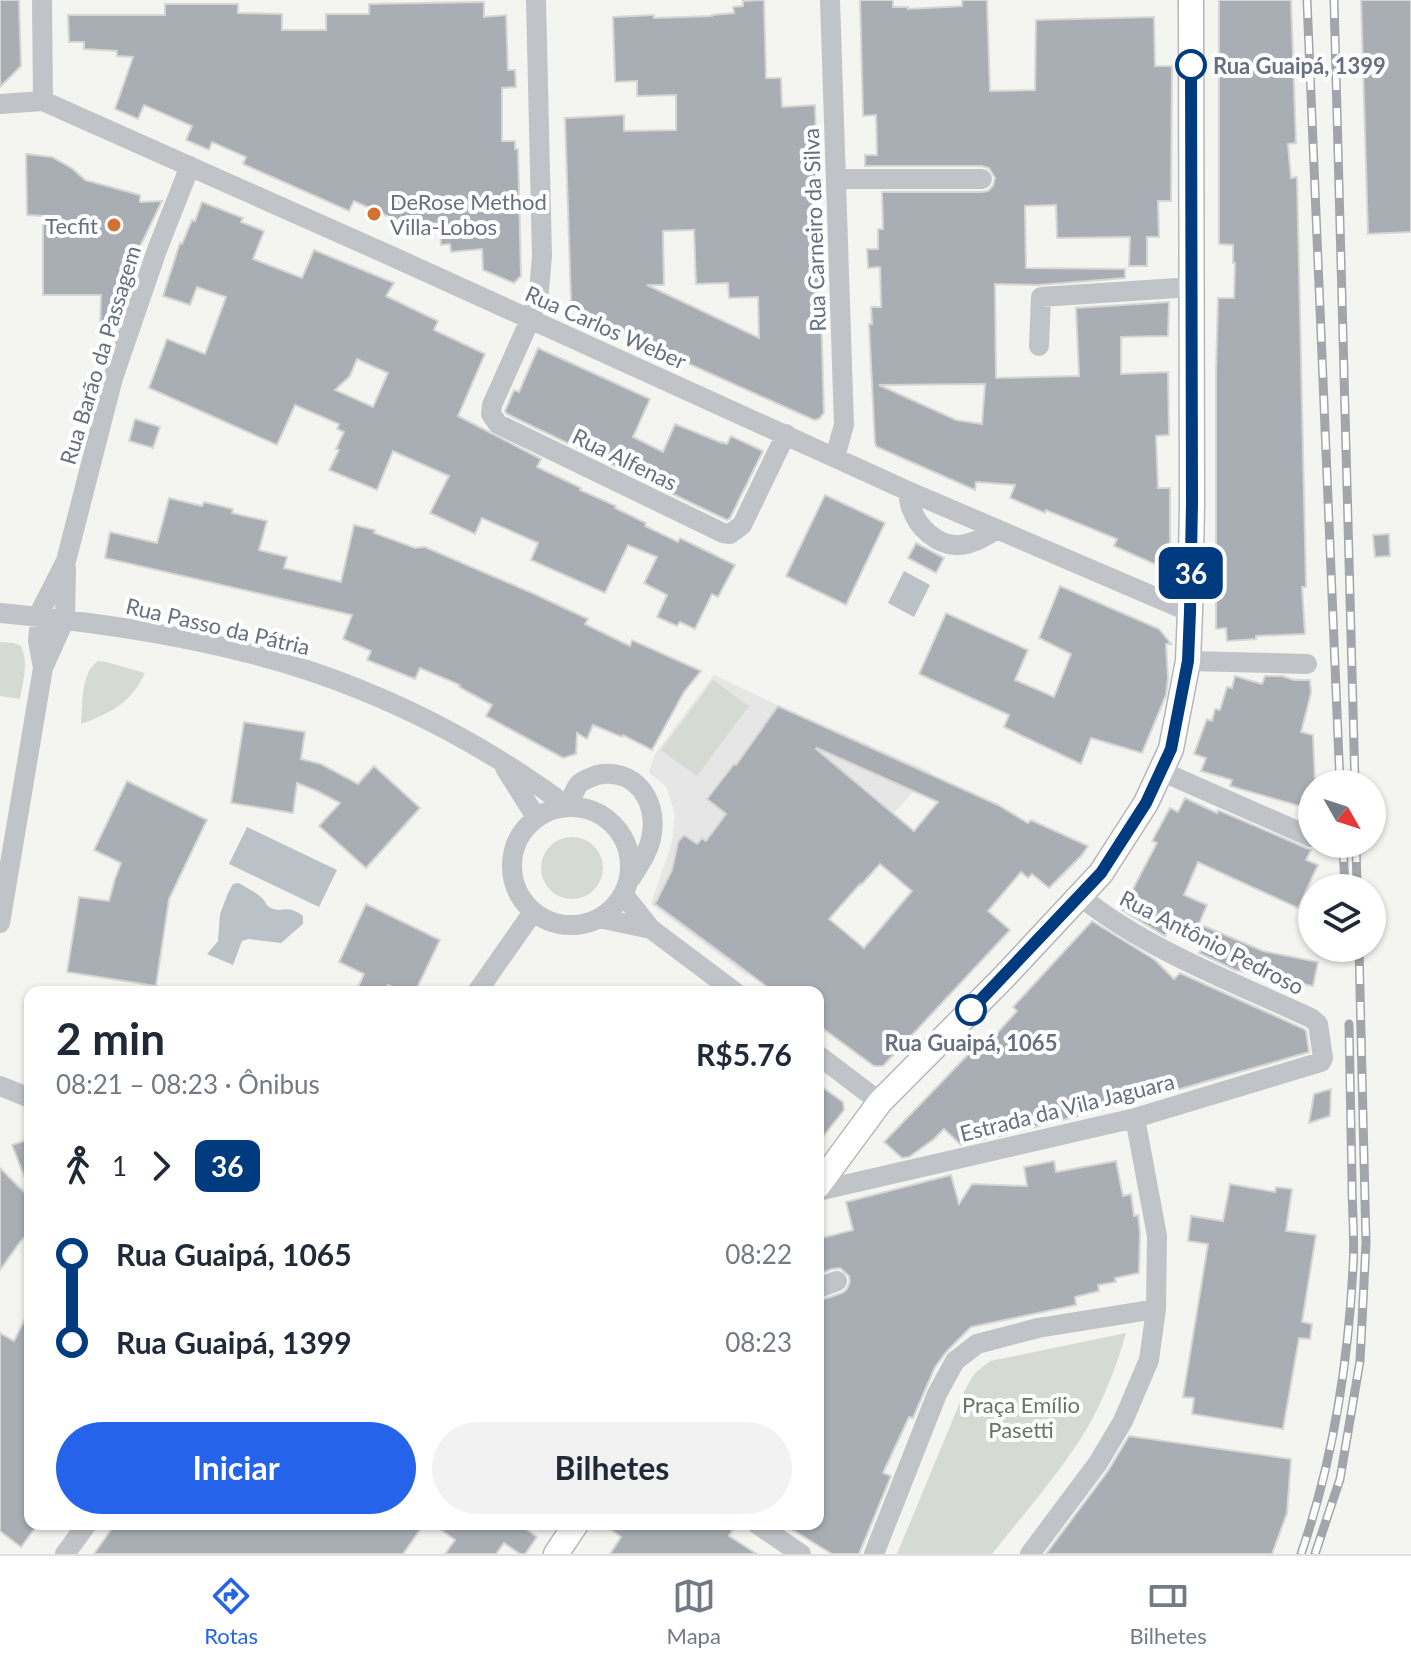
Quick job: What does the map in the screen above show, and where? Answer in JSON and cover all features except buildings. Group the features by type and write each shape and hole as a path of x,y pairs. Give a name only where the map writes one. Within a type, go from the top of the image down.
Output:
{"main road":[{"path":"824,1180 880,1102 1101,873 1146,803 1171,749 1188,661 1190,612 1191,0"},
{"path":"556,1554 572,1530"}],"street":[{"path":"42,0 43,101"},
{"name":"Rua Alfenas","path":"536,0 542,256 539,291 491,414 498,424 730,534 742,525 786,434"},
{"name":"Rua Carneiro da Silva","path":"830,0 844,425 835,457"},
{"name":"Rua Carlos Weber","path":"0,104 43,101 908,491 1190,612"},
{"name":"Rua Barão da Passagem","path":"43,668 38,641 41,610 66,561 113,378 190,166"},
{"path":"836,179 982,179"},
{"path":"1039,346 1041,297 1192,287"},
{"path":"908,491 911,509 919,525 942,542 956,545 969,543 997,529"},
{"name":"Rua Barão da Passagem","path":"0,923 43,668 65,619 66,561"},
{"name":"Rua Passo da Pátria","path":"0,613 123,628 223,647 309,671 393,703 446,729 568,806"},
{"path":"1188,661 1307,664"},
{"name":"Rua Passo da Pátria","path":"501,761 536,817"},
{"path":"1161,771 1298,831"},
{"path":"568,806 580,783 590,777 617,773 632,781 649,800 653,831 649,849 625,890 613,908 599,918 583,924 565,925 548,921 533,912 521,899 513,882 511,864 514,846 523,830 536,817 551,809 568,806 601,814 624,838 630,869 625,890 651,929 727,986"},
{"name":"Rua Antônio Pedroso","path":"1080,896 1100,912 1159,947 1311,1018 1318,1024 1323,1058"},
{"path":"481,986 533,912"},
{"path":"599,918 651,929"},
{"name":"Estrada da Vila Jaguara","path":"824,1187 1135,1118 1317,1064 1323,1058"},
{"path":"824,1060 880,1102"},
{"path":"0,1086 24,1096"},
{"path":"1030,1554 1098,1463 1123,1421 1149,1360 1156,1309 1157,1236 1135,1118"},
{"path":"874,1554 937,1394 955,1361 977,1344 1007,1336 1156,1309"},
{"path":"65,1554 83,1530"},
{"path":"766,1530 801,1554"}],"shaded area":[{"path":"904,571 930,585 914,617 888,603"},
{"path":"714,675 931,772 747,976 651,904 672,842 675,814 666,786 649,773 655,754"},
{"path":"247,827 337,870 319,907 229,864"},
{"path":"239,883 260,896 271,908 297,912 303,916 303,924 281,943 242,941 233,965 207,954 218,941 220,914 228,893 233,884"}],"green space":[{"path":"0,642 21,646 25,672 20,699 0,696"},
{"path":"98,661 145,673 119,706 81,724 85,681"},
{"path":"713,680 749,706 697,776 661,750"},
{"path":"572,837 594,846 603,868 594,890 572,899 550,890 541,868 550,846"},
{"name":"Praça Emílio Pasetti","path":"1126,1333 1110,1380 1089,1425 1055,1475 992,1554 897,1554 974,1374 990,1361"}],"railway":[{"path":"1307,0 1339,770"},
{"path":"1334,0 1355,770"},
{"path":"1344,858 1344,874"},
{"path":"1356,858 1357,874"},
{"path":"1315,1554 1340,1479 1360,1361 1366,1243 1359,962"},
{"path":"1301,1554 1330,1448 1343,1377 1351,1304 1354,1246 1349,1024"}],"bus line":[{"name":"36","path":"971,1010 1101,873 1146,803 1171,749 1188,661 1190,612 1191,65"}],"place":[{"name":"Rua Guaipá, 1399","path":"1191,65"},
{"name":"DeRose Method Villa-Lobos","path":"374,214"},
{"name":"Tecfit","path":"114,225"},
{"name":"Rua Guaipá, 1065","path":"971,1010"}]}
